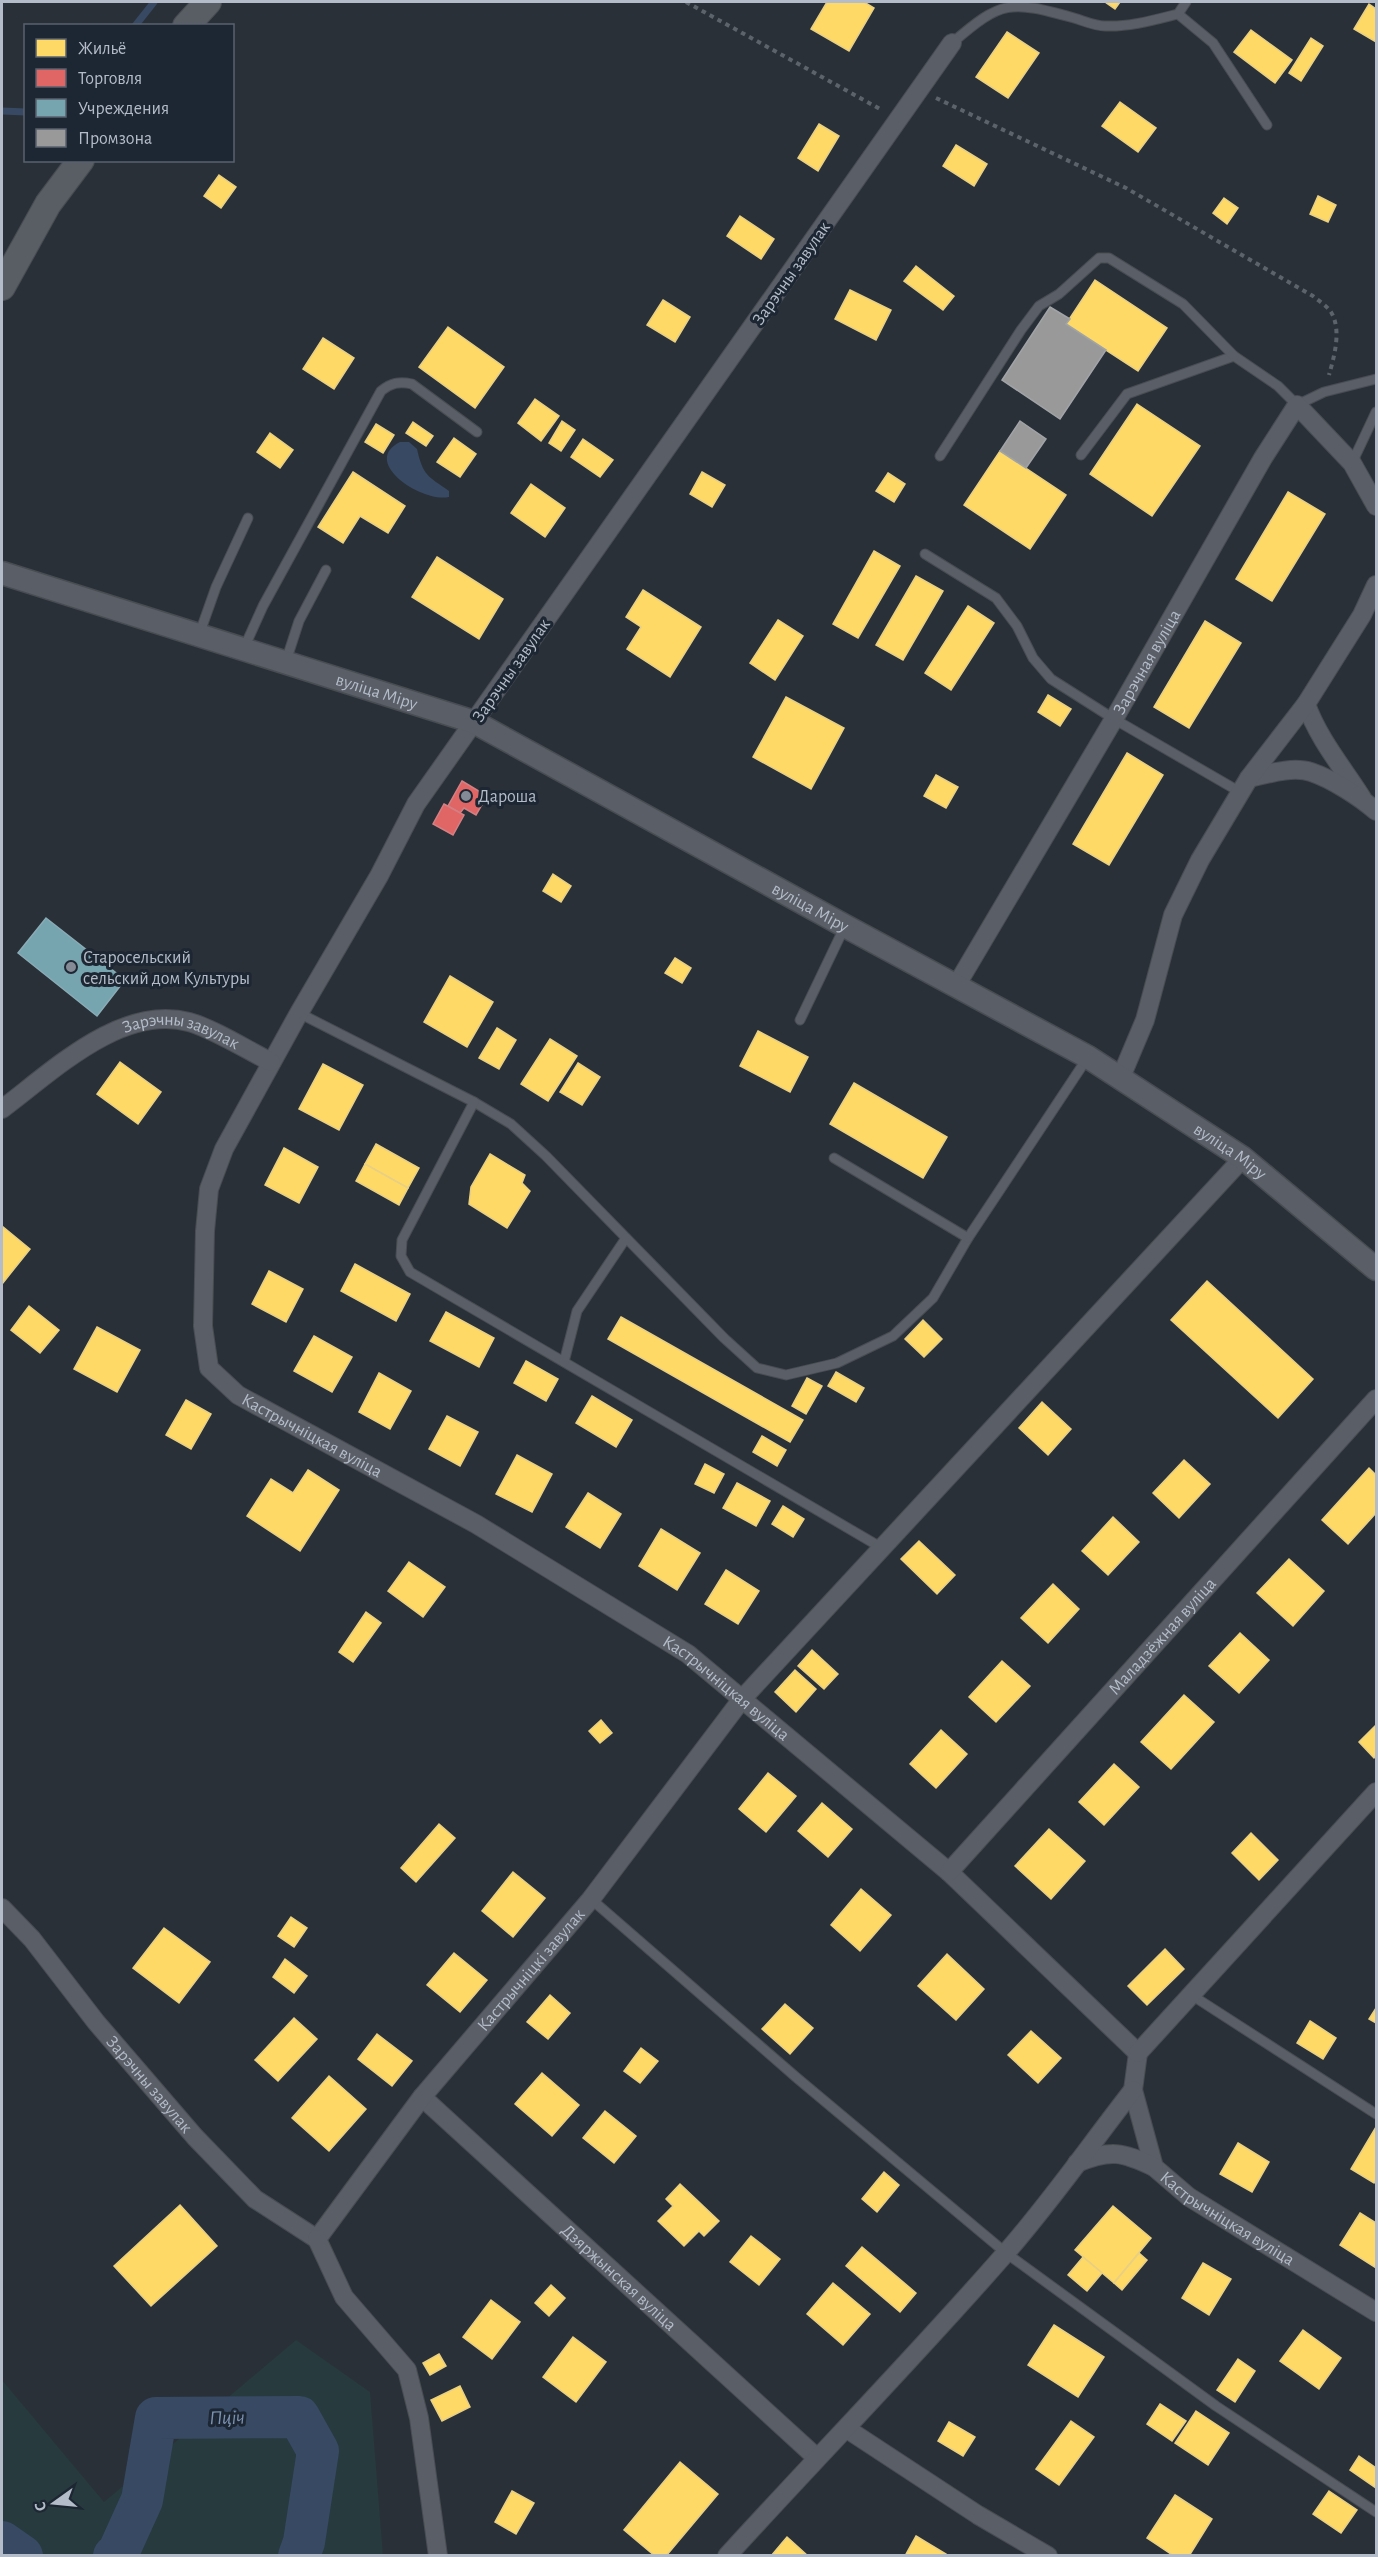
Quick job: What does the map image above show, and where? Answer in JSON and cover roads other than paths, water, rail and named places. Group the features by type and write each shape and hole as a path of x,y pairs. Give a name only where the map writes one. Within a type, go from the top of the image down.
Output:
{"main road":[{"path":"188,24 207,2"},
{"path":"2,287 48,204 80,162"}],"street":[{"name":"Зарэчны завулак","path":"2,1109 92,1043 131,1023 163,1017 191,1022 271,1062 379,876 416,804 952,43"},
{"path":"1297,405 1352,463 1377,506"},
{"name":"Зарэчная вуліца","path":"956,986 1114,719 1263,458 1297,405"},
{"name":"вуліца Міру","path":"2,573 474,722 1088,1057 1243,1158 1377,1269"},
{"path":"1121,1077 1145,1020 1173,915 1200,860 1244,785 1306,704 1362,615 1377,585"},
{"path":"1306,704 1325,741 1370,805"},
{"path":"1244,785 1277,772 1310,771 1370,805"},
{"name":"Кастрычніцкая вуліца","path":"271,1062 224,1149 209,1189 205,1231 203,1326 209,1368 238,1395 476,1524 678,1648 742,1699 949,1872 1138,2053 1133,2090 1154,2167 1189,2197 1377,2312"},
{"name":"Кастрычніцкі завулак","path":"317,2239 422,2097 591,1899 742,1699 1243,1158"},
{"name":"Маладзёжная вуліца","path":"949,1872 1377,1400"},
{"path":"1138,2053 1377,1792"},
{"name":"Зарэчны завулак","path":"2,1908 32,1939 96,2022 195,2137 255,2199 317,2239"},
{"path":"727,2556 817,2458 847,2429 1006,2253 1133,2090"},
{"name":"Дзяржынская вуліца","path":"422,2097 817,2458"},
{"path":"1076,2163 1112,2152 1126,2154 1154,2167"},
{"path":"317,2239 344,2297 407,2370 419,2418 438,2556"},
{"path":"847,2429 978,2515 1048,2556"}],"lane":[{"path":"952,43 972,22 989,9 1005,4 1027,4 1104,27 1144,23 1178,14 1186,2"},
{"path":"1178,14 1213,43 1267,125"},
{"path":"940,456 1021,330 1039,306 1059,294 1099,258 1109,258 1184,304 1234,356 1278,386 1297,405 1324,393 1377,379"},
{"path":"1081,455 1115,406 1127,394 1234,356"},
{"path":"244,648 263,606 381,391 390,384 402,382 412,384 477,432"},
{"path":"1352,463 1377,412"},
{"path":"199,634 216,587 248,518"},
{"path":"925,554 996,598 1017,626 1033,658 1051,679 1114,719 1244,785"},
{"path":"286,661 299,621 326,570"},
{"path":"800,1020 845,926"},
{"path":"299,1013 474,1102 510,1124 546,1156 724,1338 757,1368 786,1375 837,1363 893,1336 933,1298 968,1238 1088,1057"},
{"path":"474,1102 402,1240 401,1256 410,1272 882,1548"},
{"path":"834,1158 968,1238"},
{"path":"564,1362 577,1311 626,1238"},
{"path":"591,1899 797,2078 1006,2253 1216,2406 1377,2512"},
{"path":"1190,1994 1377,2114"}],"water":[{"path":"400,442 409,442 417,449 424,470 449,491 449,497 424,494 399,479 391,470 387,460 390,450"}],"waterway":[{"path":"137,24 154,2"},
{"path":"2,111 24,112"},
{"name":"Пціч","path":"114,2556 118,2553 142,2500 156,2418 299,2417 318,2451 304,2542 299,2556"},
{"name":"Пціч","path":"2,2542 22,2556"}],"place":[{"name":"Дароша","path":"466,796"},
{"name":"Старосельский сельский дом Культуры","path":"71,967"}]}
